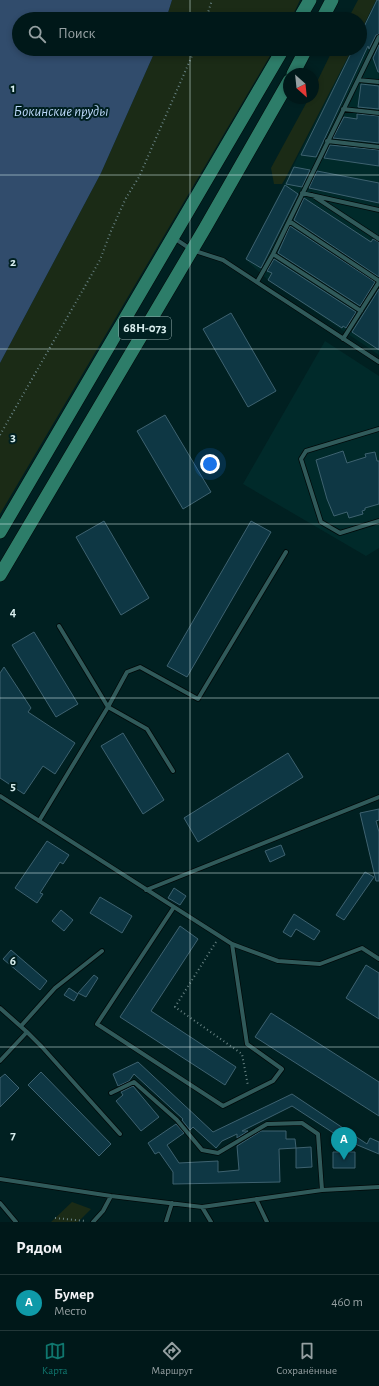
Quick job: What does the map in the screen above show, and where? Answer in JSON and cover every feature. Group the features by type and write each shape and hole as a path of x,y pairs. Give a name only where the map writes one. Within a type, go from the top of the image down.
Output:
{"main road":[{"path":"304,12 310,0"},
{"path":"326,12 332,0"},
{"name":"68Н-073","path":"0,532 279,56"},
{"path":"296,68 302,56"},
{"name":"68Н-073","path":"0,575 192,250 283,91"}],"lane":[{"path":"257,282 273,254 379,37"},
{"path":"358,80 379,82"},
{"path":"343,109 379,113"},
{"path":"327,141 379,147"},
{"path":"302,193 379,210"},
{"path":"312,195 379,240"},
{"path":"289,221 379,282 343,339"},
{"path":"173,238 192,250 223,260 379,362"},
{"path":"273,254 360,311"},
{"path":"379,429 306,451 302,459 321,522 340,533 379,521"},
{"path":"39,821 108,707 127,672 140,667 198,699 286,552"},
{"path":"59,626 108,707 147,729 173,771"},
{"path":"0,796 232,944 278,961 320,964 362,948 379,958"},
{"path":"146,890 379,797"},
{"path":"174,907 97,1024 223,1106 273,1081 282,1069 248,1044 232,944"},
{"path":"21,1026 55,988 102,951"},
{"path":"0,1008 42,1047 120,1134"},
{"path":"0,1061 27,1032"},
{"path":"111,1093 134,1082 177,1120 202,1150 218,1153 267,1124 302,1123 318,1134 322,1190"},
{"path":"0,1179 111,1196 202,1207 322,1190 379,1187"},
{"path":"93,1222 103,1211 111,1196"},
{"path":"256,1199 267,1222"},
{"path":"0,1203 16,1222"},
{"path":"166,1222 172,1203"},
{"path":"202,1207 211,1222"}],"path":[{"path":"208,12 212,0"},
{"path":"0,435 100,260 111,231 164,121 192,56"},
{"path":"220,936 175,1008 242,1054 250,1093"},
{"path":"55,1218 93,1222"}],"shaded area":[{"path":"172,0 300,0 294,12 168,12"},
{"path":"358,0 376,0 367,19 367,12 352,12"},
{"path":"376,0 379,0 379,355 268,280 246,260 348,56 367,56 367,19"},
{"path":"153,56 270,56 0,514 0,363 101,173"},
{"path":"330,56 348,56 282,184 274,184 271,168 306,104 319,104 319,78"},
{"path":"325,341 379,376 379,548 366,556 243,484"},
{"path":"72,1202 91,1209 78,1222 51,1222"}],"water":[{"name":"Бокинские пруды","path":"0,0 172,0 168,12 12,12 12,56 153,56 101,173 0,363"}],"building":[{"path":"377,0 379,0 379,34 376,35 369,49 368,46 367,48 367,21"},
{"path":"379,45 379,72 378,72 373,58"},
{"path":"350,56 363,56 316,157 301,155"},
{"path":"361,84 379,86 379,109 358,107"},
{"path":"357,114 379,116 379,143 333,138 344,117 357,119"},
{"path":"330,145 379,150 379,166 324,158"},
{"path":"294,167 310,170 302,187 286,184"},
{"path":"317,171 379,183 379,203 309,188"},
{"path":"285,185 298,194 261,268 246,259"},
{"path":"304,198 371,242 373,239 379,242 379,277 294,220"},
{"path":"290,226 375,282 360,306 278,253"},
{"path":"274,259 356,312 346,328 343,326 342,328 268,280 272,273 267,271"},
{"path":"379,289 379,350 352,332"},
{"path":"231,313 276,391 248,407 203,329"},
{"path":"165,415 211,492 183,509 137,431"},
{"path":"343,451 347,463 366,457 365,454 375,452 377,461 379,461 379,504 365,508 365,510 362,511 363,514 349,518 347,512 334,516 327,499 316,460"},
{"path":"104,521 149,598 121,615 76,537"},
{"path":"251,521 271,532 187,677 167,666"},
{"path":"34,632 78,704 56,717 12,645"},
{"path":"4,667 31,708 28,712 75,743 55,774 43,766 24,794 0,778 0,673"},
{"path":"123,733 164,800 143,814 101,746"},
{"path":"288,753 303,777 198,842 184,818"},
{"path":"379,809 379,820 376,821 379,832 379,881 376,881 360,813"},
{"path":"47,841 69,855 63,864 60,862 40,893 43,894 37,903 15,888"},
{"path":"281,845 285,855 270,862 265,851"},
{"path":"365,872 374,877 344,920 336,915"},
{"path":"174,888 186,896 180,905 168,898"},
{"path":"100,897 132,916 122,933 90,913"},
{"path":"61,910 73,920 64,931 52,921"},
{"path":"294,914 320,931 314,940 296,929 291,937 283,932"},
{"path":"180,926 198,939 151,1011 236,1067 225,1085 120,1017"},
{"path":"11,950 47,981 40,990 3,959"},
{"path":"366,965 379,973 379,1019 346,998"},
{"path":"94,975 98,978 86,997 78,993"},
{"path":"69,988 78,994 74,1001 64,995"},
{"path":"271,1013 379,1082 379,1116 255,1037"},
{"path":"138,1062 213,1132 292,1094 367,1144 370,1138 379,1142 379,1154 355,1144 355,1147 292,1106 242,1131 248,1131 237,1138 237,1134 222,1141 216,1148 193,1127 190,1130 182,1120 183,1119 134,1074 129,1081 118,1086 113,1074"},
{"path":"41,1072 111,1144 99,1156 28,1085"},
{"path":"5,1074 19,1088 0,1107 0,1078"},
{"path":"133,1086 159,1117 141,1131 116,1101 123,1095 121,1092"},
{"path":"176,1124 184,1133 167,1145 179,1163 218,1161 218,1172 239,1170 237,1146 261,1131 286,1131 286,1139 295,1139 296,1148 279,1149 280,1182 173,1184 173,1172 159,1152 155,1154 148,1143"},
{"path":"311,1147 312,1167 296,1168 296,1148"},
{"path":"333,1152 355,1152 355,1168 333,1168"}],"place":[{"name":"Бумер","path":"344,1160"}]}
